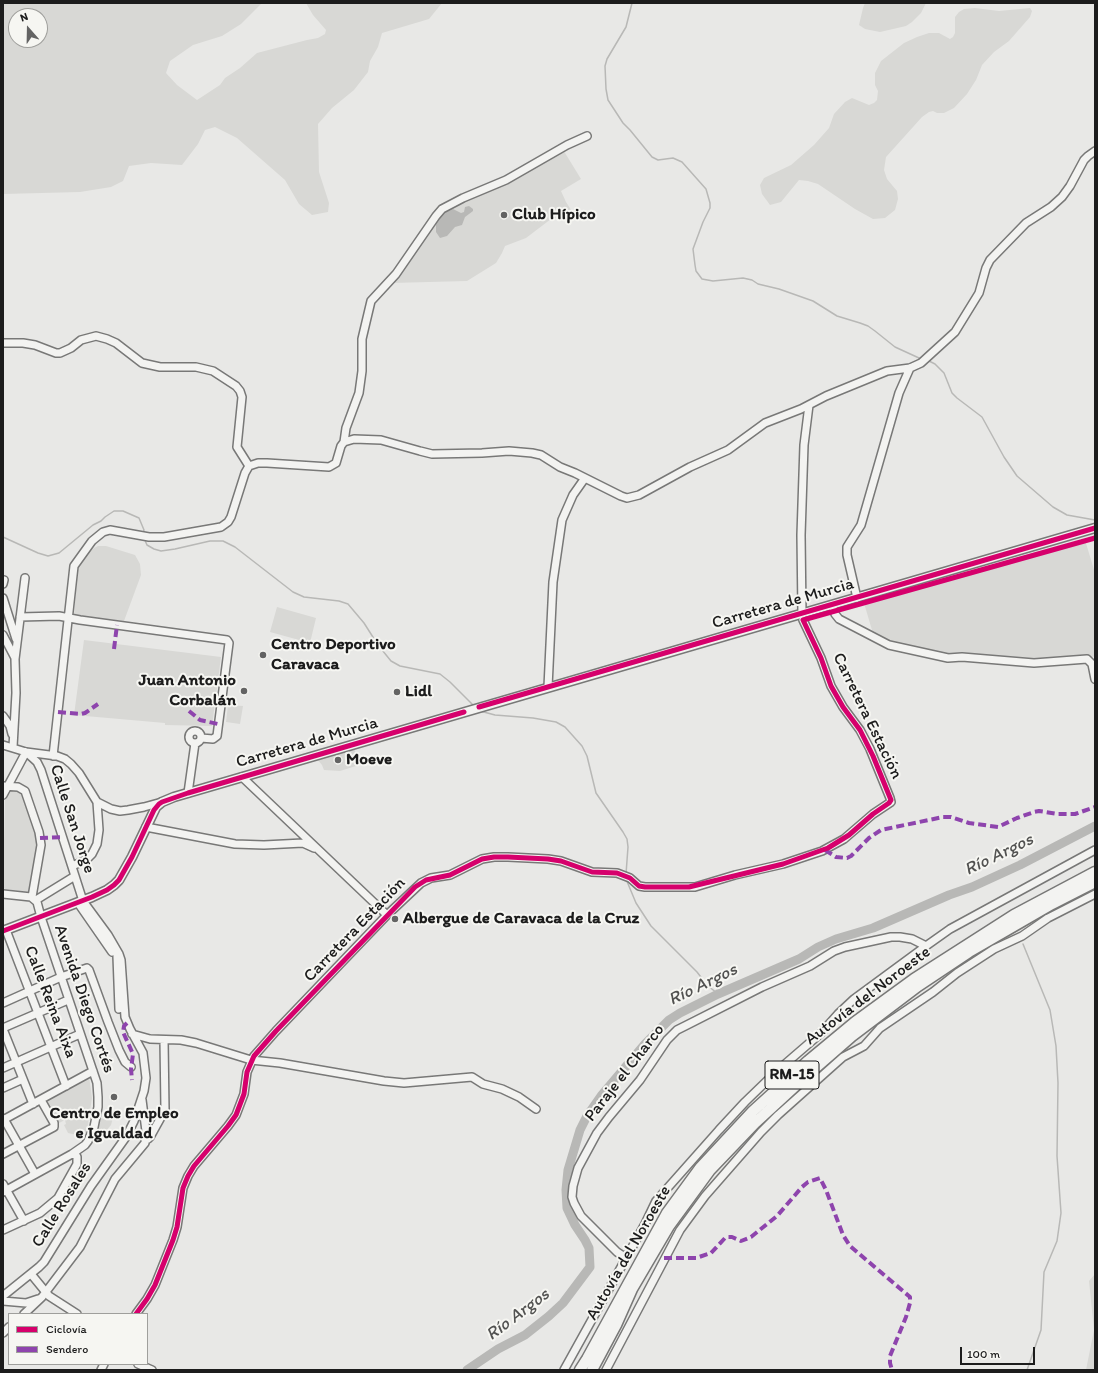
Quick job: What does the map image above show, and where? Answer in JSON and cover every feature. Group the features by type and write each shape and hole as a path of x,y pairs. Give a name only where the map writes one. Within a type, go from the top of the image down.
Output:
{"highway":[{"name":"Autovía del Noroeste","path":"580,1370 667,1213 700,1168 753,1111 808,1061 855,1022 914,979 1014,915 1095,872"},
{"name":"Autovía del Noroeste","path":"592,1370 616,1325 632,1290 669,1226 710,1170 755,1123 852,1036 918,986 969,952 1052,904 1095,882"}],"main road":[{"name":"Carretera de Murcia","path":"161,803 188,793 548,687 803,617 832,605 1095,528"},
{"path":"4,930 81,902 107,890 118,880 132,857 152,815 161,803"}],"street":[{"path":"53,756 74,566 89,544 103,532 110,530 149,537 164,537 207,531 220,527 228,522 231,517 245,473 249,466 258,463 267,463 329,467 336,463 341,446 344,442 346,428 360,386 362,370 362,339 371,301 396,274 436,216 442,209 463,198 506,180 567,145 587,136"},
{"path":"344,442 354,439 381,440 432,454 509,451 532,453 541,455 560,467 621,496 627,498 639,495 690,467 728,450 765,423 887,371 910,368 920,363 955,332 979,292 990,260 1026,223 1062,197 1075,178 1084,160 1095,151"},
{"path":"3,343 23,343 35,345 56,353 60,353 71,348 81,340 96,336 112,341 142,363 160,367 196,367 213,371 236,386 240,391 242,405 237,447 249,466"},
{"path":"856,598 847,555 847,548 861,525 899,393 910,368"},
{"path":"803,617 802,535 804,445 809,405"},
{"path":"548,687 553,582 562,520 573,495 585,478"},
{"path":"13,747 16,693 15,659 25,578"},
{"path":"3,584 4,580"},
{"path":"3,598 17,641"},
{"path":"832,605 835,614 839,619 889,645 939,656 1029,663 1087,659 1095,656"},
{"path":"20,617 52,616 228,641 217,736 213,739 201,738"},
{"name":"Carretera Estación","path":"137,1313 155,1285 173,1240 177,1227 182,1188 194,1166 236,1115 244,1094 247,1072 251,1060 263,1044 387,915 421,883 431,878 450,875 489,858 508,857 548,859 561,861 592,872 617,873 625,875 640,886 689,888 783,864 822,851 844,839 873,814 889,803 891,800 873,756 860,730 843,707 831,686 821,658 803,617"},
{"path":"3,635 15,659"},
{"path":"1087,659 1092,664 1095,679"},
{"path":"3,716 10,726 13,738"},
{"path":"195,743 191,742 189,739 191,734 197,732 200,734 201,738"},
{"path":"195,743 199,742 201,738"},
{"path":"188,793 195,743"},
{"path":"3,745 26,752 65,759 74,766 97,802 102,806 115,810 144,807 161,803"},
{"path":"26,752 7,789 22,789 26,794 41,840 34,899"},
{"name":"Calle San Jorge","path":"26,752 39,766 72,866 81,902 113,942 116,953"},
{"path":"242,777 387,915"},
{"path":"72,866 86,860 92,854 97,844 99,830 97,802"},
{"path":"144,807 150,809 152,815"},
{"path":"286,844 298,838 294,825"},
{"path":"146,827 235,844 264,845 303,843 320,850"},
{"path":"564,1370 645,1224 656,1201 729,1118 777,1071 821,1033 854,999 926,946 950,929 1095,850"},
{"path":"3,894 34,899 75,876"},
{"path":"606,1370 680,1230 705,1196 761,1132 778,1115 834,1064 864,1046 880,1028 933,992 957,973 994,950 1022,936 1048,918 1095,894"},
{"name":"Avenida Diego Cortés","path":"4,1188 35,1174 80,1149 88,1141 94,1127 98,1107 98,1087 68,1000 41,917 39,906 34,899"},
{"name":"Calle Reina Aixa","path":"4,930 66,1086"},
{"name":"Paraje el Charco","path":"626,1258 617,1252 581,1216 572,1197 573,1186 578,1168 597,1132 640,1080 667,1040 677,1030 762,987 810,966 834,951 845,947 891,937 912,939 926,946"},
{"path":"116,953 119,1009"},
{"path":"22,1302 26,1312 46,1295 80,1247 114,1179 142,1148 146,1137 142,1097 146,1078 145,1059 125,1017 121,960 116,953"},
{"path":"3,1003 61,977 85,968 89,970 119,1050 125,1062 131,1067"},
{"path":"33,1104 16,1062 6,1046 3,1029 68,1000"},
{"path":"3,1068 80,1034"},
{"path":"132,1034 150,1039 181,1040 196,1043 251,1060 280,1063 404,1083 472,1077 483,1084 502,1089 519,1097 536,1109"},
{"path":"146,1137 148,1139 150,1137 165,1110 164,1040"},
{"path":"35,1174 4,1119 93,1071"},
{"path":"3,1088 23,1079"},
{"name":"Calle Rosales","path":"5,1294 44,1262 91,1186 126,1137 134,1121 142,1097"},
{"path":"3,1154 54,1127 54,1124 41,1100"},
{"path":"3,1230 46,1210 58,1198 77,1164 77,1156 72,1154"},
{"path":"4,1188 24,1221"},
{"path":"31,1274 46,1295 75,1313"},
{"path":"5,1294 6,1301 22,1302 31,1302 46,1295"},
{"path":"140,1365 152,1370"}],"shaded area":[{"path":"3,3 262,3 241,24 222,36 193,45 170,61 166,73 177,85 197,100 220,85 225,78 240,68 257,53 318,38 325,34 326,30 313,15 306,3 442,3 429,19 382,33 378,47 370,61 368,72 354,90 332,108 318,124 319,172 329,203 328,212 312,215 299,204 285,180 237,138 215,127 205,130 198,144 182,165 151,163 129,166 123,181 111,187 80,192 3,194"},
{"path":"865,3 926,3 921,13 906,26 880,32 865,29 859,25"},
{"path":"975,8 999,11 1030,8 1032,11 1030,17 1009,41 994,52 982,65 976,80 967,94 954,108 944,113 937,113 933,111 929,112 922,117 886,157 884,170 887,179 897,191 898,199 895,210 885,218 873,219 855,209 818,184 799,180 781,202 770,205 762,194 760,185 764,178 791,165 814,145 829,128 834,114 845,102 852,98 869,105 877,100 878,91 875,85 875,73 881,61 904,43 929,33 939,33 950,39 955,33 955,17 959,12 964,9"},
{"name":"Club Hípico","path":"562,148 581,179 561,191 573,213 565,218 557,217 551,219 526,238 505,246 496,263 467,281 391,283 436,216"},
{"path":"469,206 473,209 473,211 465,217 462,225 455,227 447,236 440,238 436,232 436,224 439,217 453,209 461,213 464,212 465,207"},
{"path":"1085,540 1095,573 1095,656 1087,659 1065,662 948,658 874,637 864,603"},
{"path":"98,546 106,546 135,555 140,564 141,575 124,621 74,615 78,565 80,560"},
{"path":"277,607 316,618 310,643 270,632"},
{"path":"84,640 221,657 212,726 165,725 165,723 74,715"},
{"path":"228,705 243,706 240,724 226,722"},
{"name":"Moeve","path":"354,747 359,765 340,771 324,770 317,759"},
{"path":"12,790 17,790 24,794 38,841 30,891 27,892 5,889 3,887 5,796"},
{"path":"89,1076 92,1098 86,1137 68,1133 64,1125 66,1124 65,1120 57,1124 44,1101"},
{"path":"107,1108 115,1111 111,1125 95,1144 93,1143 96,1138 101,1118 104,1119"},
{"path":"1095,1274 1095,1370 1086,1370 1094,1330 1089,1281"}],"waterway":[{"path":"632,3 626,27 607,59 605,66 608,100 623,123 652,157 658,160 673,158 682,162 706,189 710,208 693,249 696,271 702,279 713,281 743,278 813,301 837,316 868,326 895,347 919,358"},
{"path":"929,361 935,364 944,373 952,393 982,417 1004,457 1017,476 1053,507 1067,515 1095,520"},
{"path":"3,537 48,556 59,553 93,525 114,511 123,511 139,518 144,530 143,533"},
{"path":"144,538 147,545 161,551 210,541 223,541 235,547 293,592 304,597 339,601 348,604 364,623 378,645 391,661 400,666 440,674 474,706"},
{"path":"480,711 495,715 533,718 556,722 565,727 582,746 587,756 596,793 627,839 628,847 626,874"},
{"name":"Río Argos","path":"467,1370 498,1349 525,1335 549,1316 563,1303 590,1267 589,1248 567,1208 566,1190 568,1170 580,1130 587,1116 601,1096 645,1044 669,1020 718,994 799,959 818,947 836,939 873,928 949,895 972,887 1020,865 1095,826"},
{"path":"626,879 636,903 651,926 697,972 707,985 718,994"},
{"path":"1023,944 1050,1010 1056,1046 1058,1083 1057,1156 1061,1213 1057,1241 1044,1272 1041,1330 1027,1370"}],"marked path":[{"path":"114,649 117,625"},
{"path":"58,712 81,714 98,704"},
{"path":"189,711 200,720 218,724"},
{"path":"825,850 836,857 847,858 851,856 869,838 881,830 943,817 951,817 969,823 998,827 1034,812 1039,811 1058,814 1075,814 1095,807"},
{"path":"40,838 63,837"},
{"path":"127,1023 124,1026 123,1032 133,1054 131,1069 132,1080"},
{"path":"664,1258 696,1258 711,1253 725,1238 732,1237 741,1241 751,1237 777,1216 802,1187 808,1182 820,1178 843,1235 850,1246 910,1297 906,1317 890,1356 892,1370"}],"cycle path":[{"path":"479,707 1095,528"},
{"path":"137,1313 155,1285 173,1240 177,1227 183,1188 188,1176 194,1166 236,1115 244,1094 247,1072 254,1056 276,1031 415,887 426,880 450,875 482,859 494,857 548,859 561,861 592,872 617,873 630,878 639,886 645,887 689,887 783,864 828,848 849,835 891,800 873,756 860,730 843,707 831,686 821,658 803,620 1095,538"},
{"path":"3,931 92,897 114,885 119,880 132,857 154,810 162,802 464,712"}],"place":[{"name":"Club Hípico","path":"504,215"},
{"name":"Centro Deportivo Caravaca","path":"263,655"},
{"name":"Juan Antonio Corbalán","path":"244,691"},
{"name":"Lidl","path":"397,692"},
{"name":"Moeve","path":"338,760"},
{"name":"Albergue de Caravaca de la Cruz","path":"395,919"},
{"name":"Centro de Empleo e Igualdad","path":"114,1097"}]}
